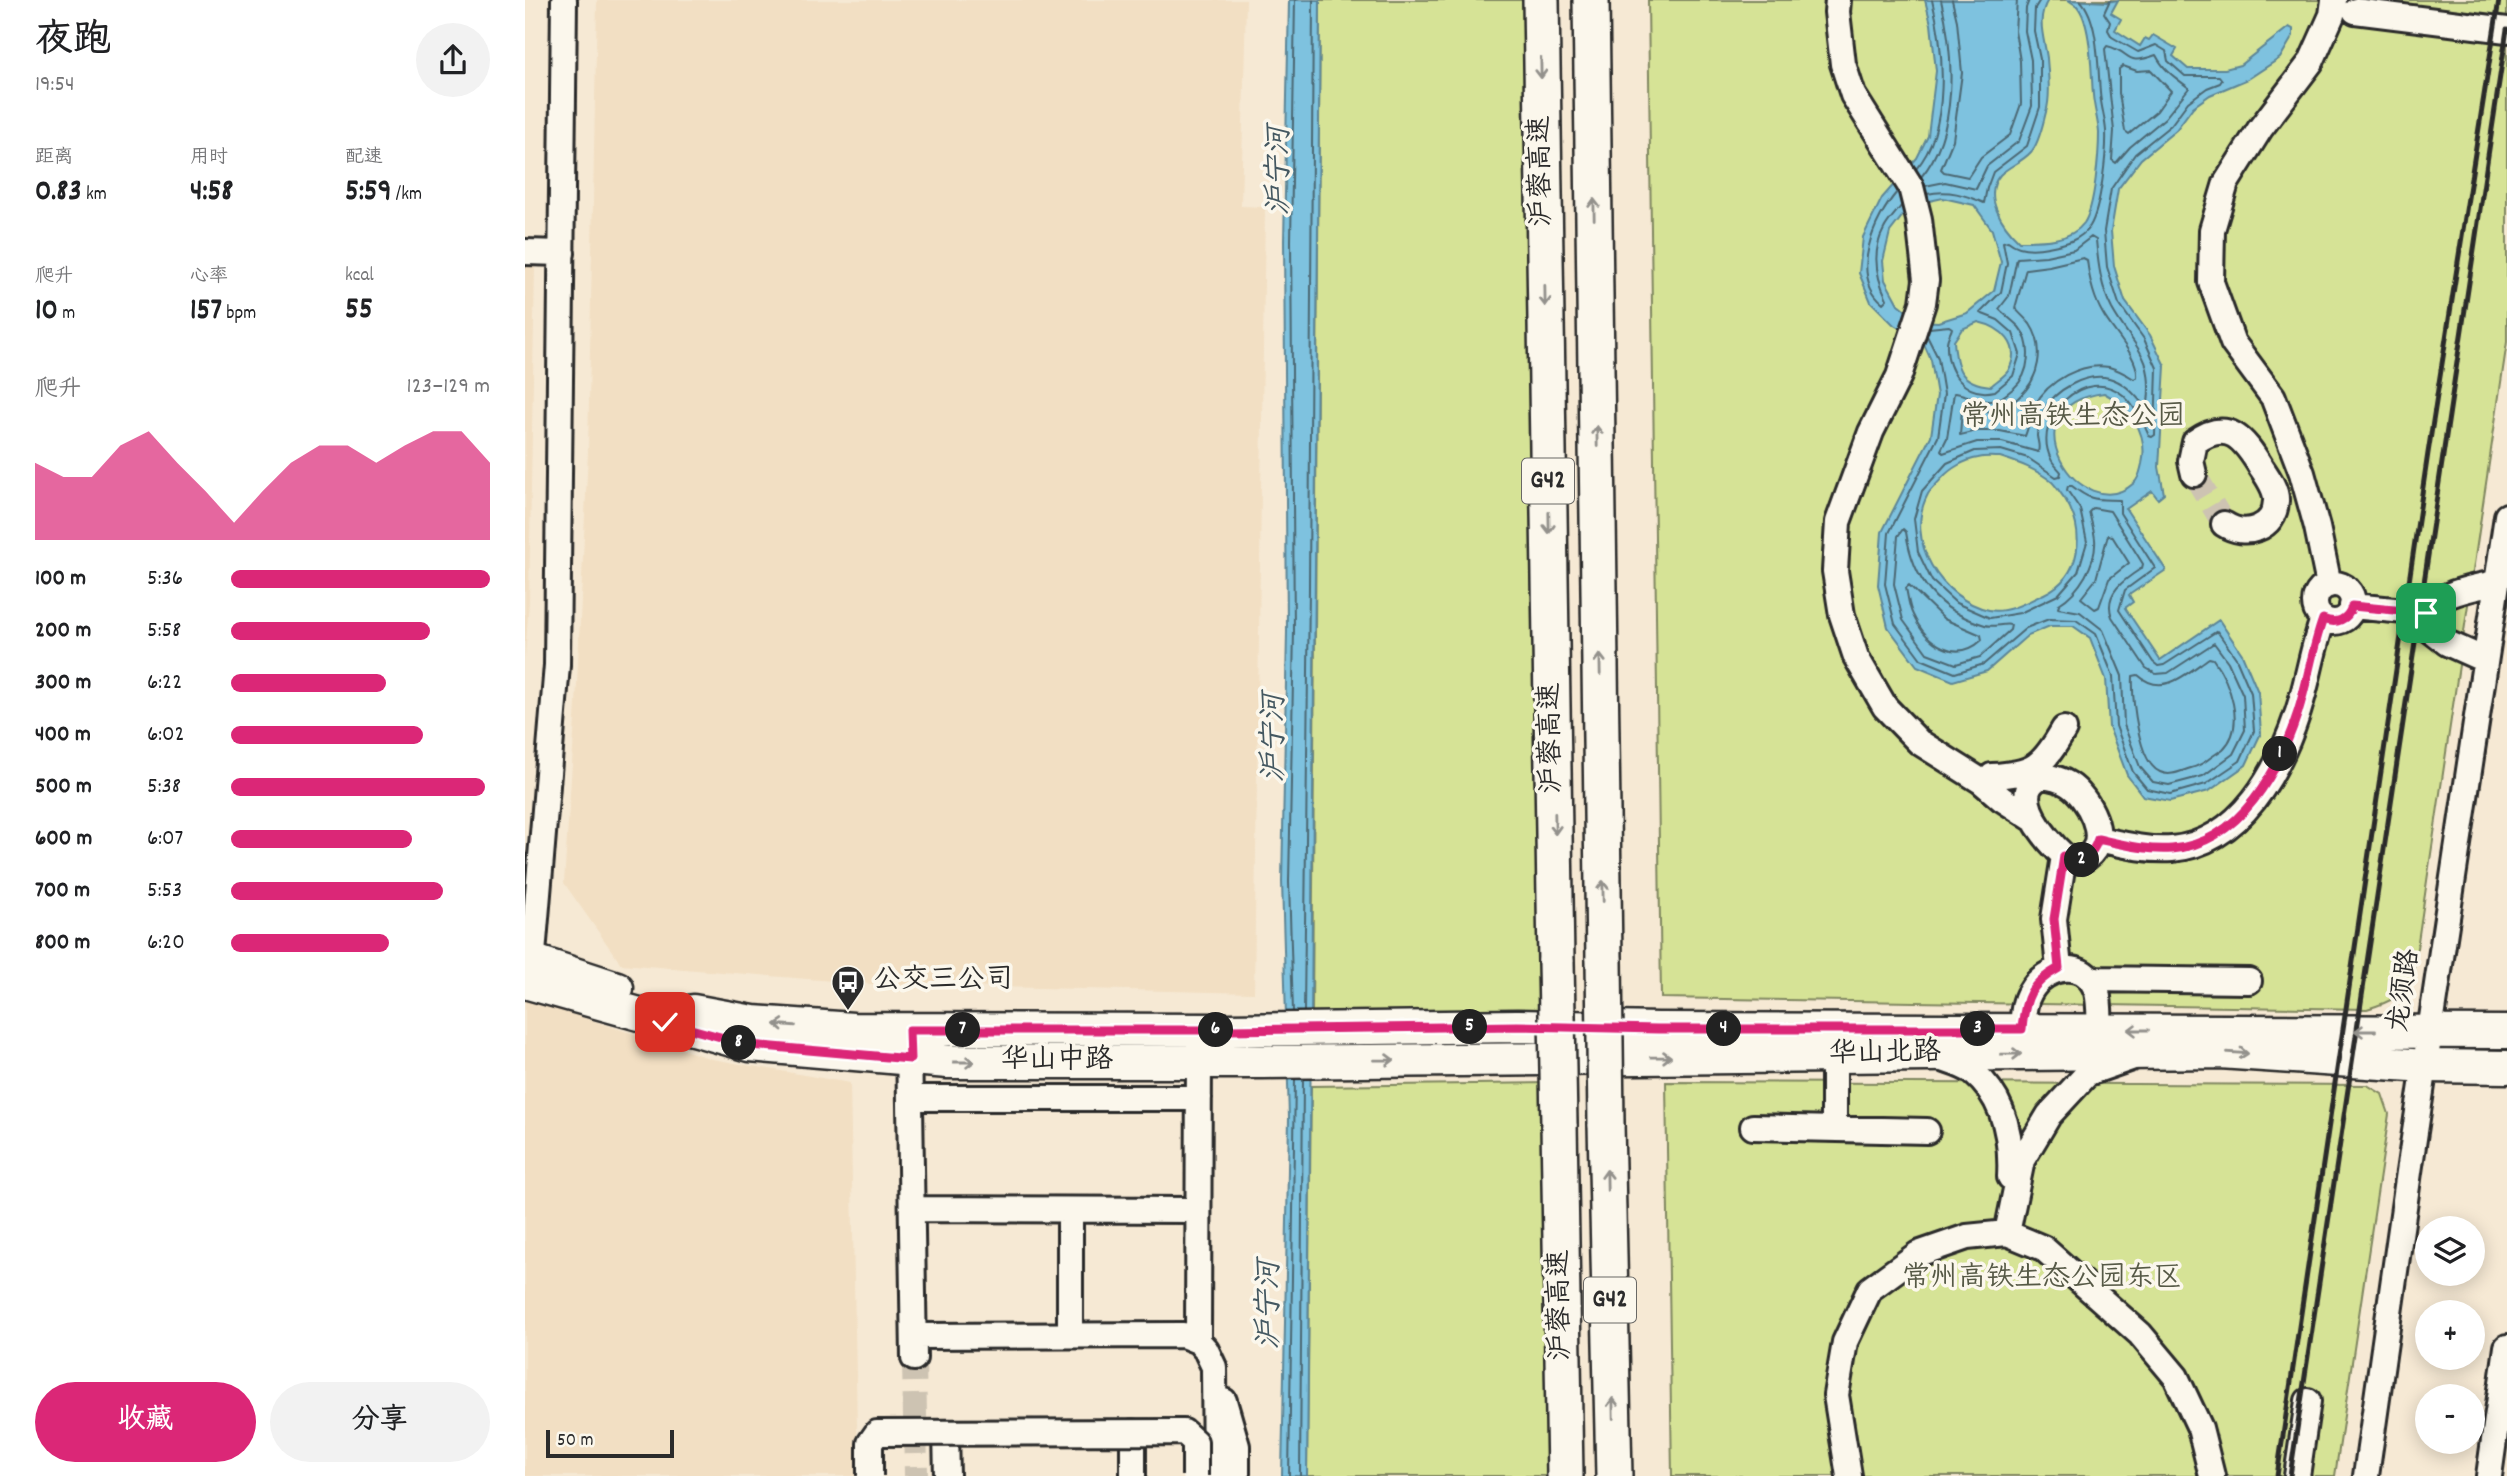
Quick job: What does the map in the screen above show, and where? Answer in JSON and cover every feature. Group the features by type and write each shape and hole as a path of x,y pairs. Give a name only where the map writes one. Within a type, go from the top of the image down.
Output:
{"highway":[{"name":"沪蓉高速","path":"1541,0 1565,1476"},
{"name":"沪蓉高速","path":"1591,0 1606,1124 1614,1476"}],"main road":[{"name":"华山中路","path":"528,971 684,1009 753,1022 853,1029 909,1044 948,1062 1263,1062"},
{"name":"华山中路","path":"528,971 750,1045 909,1044 1266,1029"},
{"name":"华山北路","path":"1266,1029 1517,1026 1658,1029 2507,1032"},
{"name":"华山北路","path":"1263,1062 2220,1052 2426,1066 2507,1067"}],"street":[{"path":"528,971 557,665 564,0"},
{"path":"1838,0 1843,64 1853,95 1911,187 1919,219 1926,280 1923,303 1899,376 1871,432 1838,522 1835,571 1842,615 1856,657 1885,707 1919,742 2033,819 2064,856 2073,861 2085,859 2094,852 2098,839 2091,813 2084,800 2069,784 2064,760 2064,729 2034,778 2028,804 2033,819"},
{"path":"2329,585 2302,473 2273,397 2233,343 2211,282 2212,230 2226,183 2260,129 2311,62 2332,15 2344,5 2507,30"},
{"path":"525,252 562,253"},
{"path":"2194,474 2191,461 2195,442 2207,433 2229,432 2245,442 2270,481 2276,501 2270,520 2260,529 2245,531 2224,524"},
{"path":"2270,481 2302,473"},
{"name":"龙须路","path":"2366,1476 2507,516"},
{"path":"2486,660 2448,643 2429,629 2426,613 2434,602 2497,582"},
{"path":"2329,585 2346,589 2352,606 2347,617 2341,621 2329,622 2319,615 2315,603 2319,591 2329,585"},
{"path":"2352,606 2426,613"},
{"path":"2098,839 2126,845 2172,849 2210,839 2246,810 2273,771 2298,711 2313,646 2323,619"},
{"path":"1965,771 2069,784"},
{"path":"2059,968 2054,919 2064,856"},
{"path":"2022,1029 2024,1008 2030,992 2042,978 2059,968 2071,967 2090,979 2097,991 2100,1030"},
{"path":"2090,979 2249,981"},
{"path":"1198,1340 1199,1030"},
{"path":"909,1044 914,1347 1070,1335 1183,1335 1198,1340 1214,1367 1237,1446 1237,1476"},
{"path":"2007,1233 2022,1160 2049,1115 2088,1073 2146,1053"},
{"path":"1933,1055 1973,1071 1995,1095 2010,1137 2007,1233"},
{"path":"1834,1056 1834,1129"},
{"path":"910,1098 1199,1098"},
{"path":"1753,1127 1927,1131"},
{"path":"912,1209 1198,1210"},
{"path":"1070,1210 1070,1335"},
{"path":"1849,1476 1836,1395 1845,1342 1870,1289 1918,1254 1967,1237 2007,1233 2043,1248 2091,1289 2147,1343 2176,1377 2200,1428 2212,1476"},
{"path":"2489,1476 2507,1348"},
{"path":"1214,1367 1215,1476"},
{"path":"2297,1476 2308,1401"},
{"path":"1133,1432 1133,1476"},
{"path":"870,1476 870,1443 877,1433 1133,1432 1184,1432 1195,1442 1195,1476"},
{"path":"946,1433 947,1476"}],"shaded area":[{"path":"597,0 1246,0 1241,206 1265,207 1254,993 871,984 621,964 564,883 588,452"},
{"path":"525,265 535,265 529,601 525,658"},
{"path":"525,999 712,1059 850,1083 858,1476 525,1476"}],"green space":[{"path":"1320,0 1526,0 1543,1013 1312,1014"},
{"name":"常州高铁生态公园","path":"1648,0 2507,0 2507,342 2413,975 2395,998 2367,1009 1661,998"},
{"name":"常州高铁生态公园东区","path":"1666,1082 2367,1085 2382,1094 2389,1114 2335,1476 1672,1476"},
{"path":"1547,1083 1552,1476 1307,1476 1311,1086"}],"water":[{"path":"1289,0 1320,0 1307,1476 1282,1476 1289,1118 1282,882 1287,631 1284,241"},
{"path":"1925,0 2048,0 2042,14 2049,85 2048,106 2042,127 2031,152 2000,175 1993,192 2001,219 2019,241 2054,239 2071,234 2084,223 2094,193 2099,133 2090,49 2082,14 2077,6 2068,0 2118,0 2111,13 2121,19 2115,30 2140,46 2145,38 2149,40 2153,35 2177,49 2173,56 2188,69 2225,69 2240,65 2289,27 2293,29 2293,36 2280,58 2248,79 2210,95 2193,107 2176,130 2141,159 2118,189 2111,231 2114,266 2125,301 2150,335 2165,366 2159,467 2164,494 2158,499 2152,491 2126,509 2166,570 2129,595 2133,602 2125,608 2160,660 2219,620 2242,654 2258,692 2261,733 2246,765 2209,791 2170,801 2143,796 2127,775 2109,727 2106,679 2090,638 2073,626 2050,626 2028,635 1987,671 1953,681 1917,666 1888,627 1878,585 1882,532 1931,436 1937,395 1931,360 1923,342 1894,325 1871,302 1859,273 1863,237 1882,198 1917,158 1928,136 1936,71 1931,24","holes":["1943,198 1974,205 1992,230 2001,262 1994,291 1967,313 1938,322 1919,321 1898,304 1885,280 1883,261 1890,232 1911,205","1978,322 1987,324 2002,333 2011,345 2012,362 2008,371 1991,386 1972,382 1958,367 1954,341 1962,329","2104,393 2129,413 2143,442 2142,464 2134,483 2113,493 2093,491 2074,479 2061,460 2055,440 2058,419 2074,403","1983,457 2007,459 2040,473 2052,482 2072,512 2078,538 2073,564 2057,586 2018,606 1996,611 1972,604 1942,581 1931,566 1920,530 1928,494 1946,474 1959,465"]}],"tunnel":[{"path":"2194,474 2224,524"},
{"path":"914,1358 916,1476"}],"railway":[{"path":"2277,1476 2428,453 2499,0"},
{"path":"2290,1476 2507,29"}],"place":[{"name":"公交三公司","path":"848,1012"}],"route":[{"path":"665,1022 750,1045 910,1059 909,1030 1230,1030 1517,1026 1658,1029 2022,1029 2024,1008 2030,992 2042,978 2059,968 2054,919 2064,856 2073,861 2085,859 2094,852 2098,839 2126,845 2172,849 2210,839 2246,810 2273,771 2298,711 2313,646 2323,619 2329,622 2341,621 2347,617 2352,606 2426,613"}],"water label":[{"name":"沪宁河","path":"1281,171"},
{"name":"沪宁河","path":"1276,738"},
{"name":"沪宁河","path":"1271,1305"}]}
